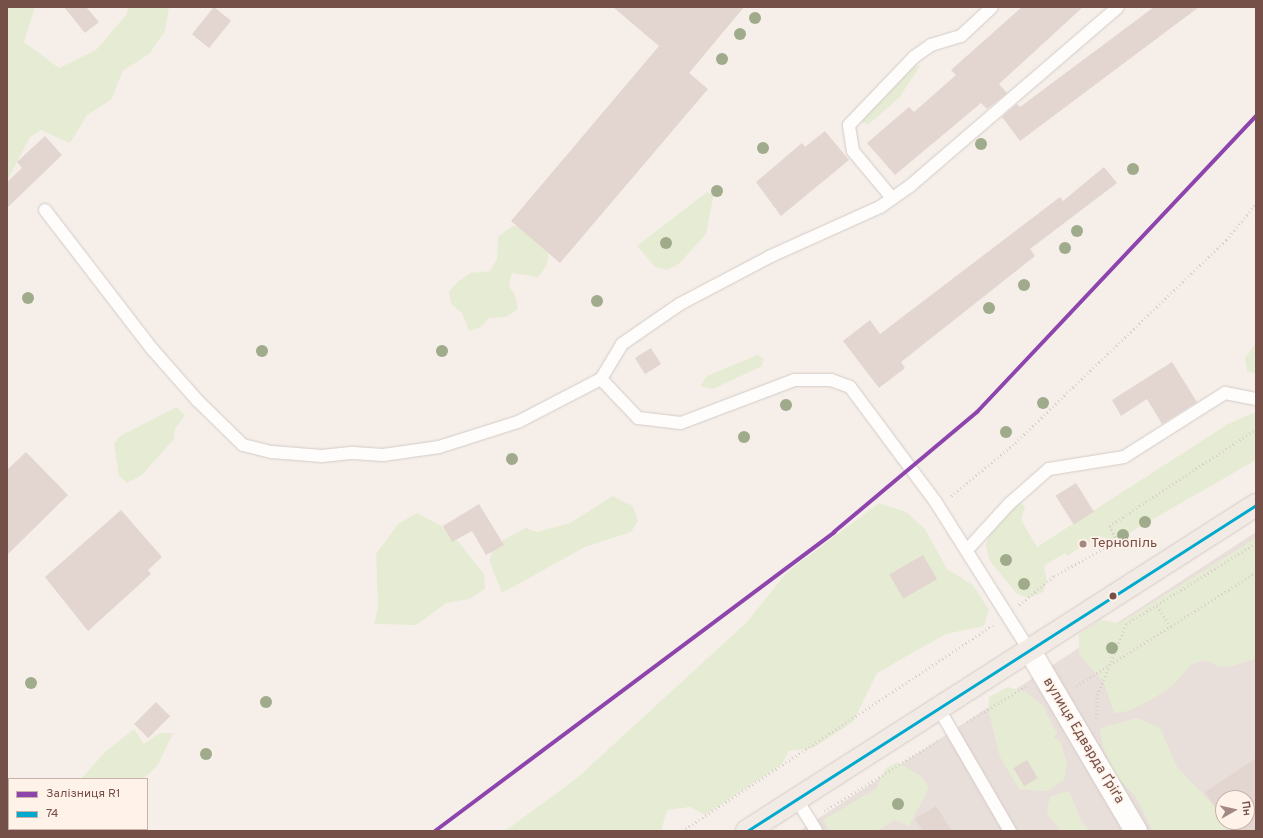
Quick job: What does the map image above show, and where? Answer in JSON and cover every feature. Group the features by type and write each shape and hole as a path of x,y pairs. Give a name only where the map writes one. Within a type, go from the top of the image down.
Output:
{"main road":[{"path":"747,831 1256,505"}],"street":[{"name":"вулиця Едварда Ґріґа","path":"1030,651 1043,676 1136,831"}],"lane":[{"path":"892,198 853,151 849,124 914,57 930,44 961,36 992,7"},
{"path":"46,210 153,350 243,445 322,456 353,452 383,455 439,447 518,422 601,379 622,344 680,304 770,256 892,198 1118,7"},
{"path":"601,379 638,418 680,423 794,380 830,380 850,387 859,397 937,504 1030,651"},
{"path":"966,550 1009,504 1049,469 1124,457 1225,393 1256,399"},
{"path":"939,709 1010,831"},
{"path":"797,800 813,826"}],"path":[{"path":"937,504 1015,443 1226,240 1256,204"},
{"path":"682,831 963,648 1008,614 1054,576 1117,541 1110,526 1256,429"},
{"path":"1095,724 1097,696 1126,624 1256,543"},
{"path":"1057,698 1256,572"},
{"path":"1157,606 1171,627"},
{"path":"813,826 952,731 1043,676"}],"shaded area":[{"path":"1256,532 1256,831 799,831"}],"green space":[{"path":"7,7 35,7 24,42 59,68 96,50 127,14 128,7 169,7 165,31 149,54 123,71 111,100 87,115 70,143 41,130 30,137 7,181"},
{"path":"903,65 920,66 899,98 869,124 855,120 870,93"},
{"path":"707,192 714,194 706,234 679,264 667,270 655,267 637,246"},
{"path":"512,226 529,228 549,249 547,265 538,277 512,273 509,286 515,295 518,309 506,317 489,318 481,327 469,331 462,313 451,304 449,292 457,282 471,273 490,271 497,259 498,237"},
{"path":"1256,343 1256,374 1247,371 1245,358"},
{"path":"757,355 764,358 762,366 713,389 700,386 707,376"},
{"path":"177,407 185,415 175,429 174,439 142,475 127,483 119,476 114,444 120,436"},
{"path":"1256,412 1256,460 1129,533 1111,540 1099,536 1067,556 1065,553 1044,566 1047,581 1043,592 1029,598 1017,594 989,560 986,545 990,530 1013,506 1021,503 1025,507 1021,520 1037,547 1228,424"},
{"path":"613,496 633,506 638,521 631,532 585,547 502,593 489,560 496,544 526,528 537,532 570,523"},
{"path":"879,503 906,512 925,529 947,569 973,585 989,610 984,626 946,634 877,673 853,722 813,748 789,751 782,764 705,815 690,807 667,810 661,831 505,831 577,778 747,622 786,573"},
{"path":"417,513 449,530 484,574 485,589 469,599 446,603 416,625 374,624 378,608 376,554 398,524"},
{"path":"1256,538 1256,658 1233,666 1219,667 1206,660 1192,664 1172,686 1154,698 1129,711 1114,713 1104,683 1079,654 1079,634 1100,620 1120,623"},
{"path":"1008,687 1026,692 1043,706 1057,734 1053,737 1060,741 1067,763 1064,780 1048,791 1019,789 1000,757 988,709 989,697"},
{"path":"1137,718 1160,728 1177,767 1215,807 1215,830 1227,831 1153,831 1136,797 1115,775 1103,747 1100,728"},
{"path":"134,729 144,744 160,733 173,733 158,765 144,778 82,778 104,753"},
{"path":"897,762 922,777 929,788 909,826 895,820 877,831 830,831 823,820 877,788 885,769"},
{"path":"1069,791 1082,822 1090,831 1061,831 1047,813 1050,797"},
{"path":"36,830 63,830 36,831"}],"building":[{"path":"64,7 86,7 99,22 85,33"},
{"path":"214,7 231,21 209,48 192,34"},
{"path":"613,7 744,7 689,73 708,89 560,263 511,221 659,46"},
{"path":"1022,7 1083,7 999,84 1007,93 987,109 981,103 895,175 867,143 909,107 914,112 956,75 951,70"},
{"path":"1154,7 1199,7 1020,141 1002,117 1017,104 1020,107"},
{"path":"825,131 849,160 781,216 756,182 802,143 805,147"},
{"path":"45,136 62,155 7,208 7,182 22,168 17,162"},
{"path":"1104,167 1117,183 1030,249 1035,256 901,362 905,368 879,388 843,341 870,320 880,334 1060,197 1063,201"},
{"path":"651,348 661,364 645,374 635,358"},
{"path":"1172,362 1197,402 1162,424 1147,399 1121,416 1112,400"},
{"path":"26,452 68,495 7,555 7,470"},
{"path":"1076,483 1094,512 1074,525 1056,496"},
{"path":"479,504 504,545 486,555 472,531 452,542 443,526"},
{"path":"121,510 162,557 148,570 151,574 88,631 45,577"},
{"path":"923,555 937,579 903,599 889,574"},
{"path":"156,702 170,716 148,738 134,724"},
{"path":"1256,758 1256,831 1230,830 1255,830 1255,790 1215,790 1215,807 1205,792"},
{"path":"1027,760 1038,778 1024,786 1013,768"},
{"path":"936,806 952,831 923,831 915,819"}],"rail line":[{"name":"R1","path":"435,831 834,532 977,412 1256,116"}],"transit line":[{"name":"74","path":"747,831 1256,505"}],"place":[{"name":"Тернопіль","path":"1083,544"}]}
